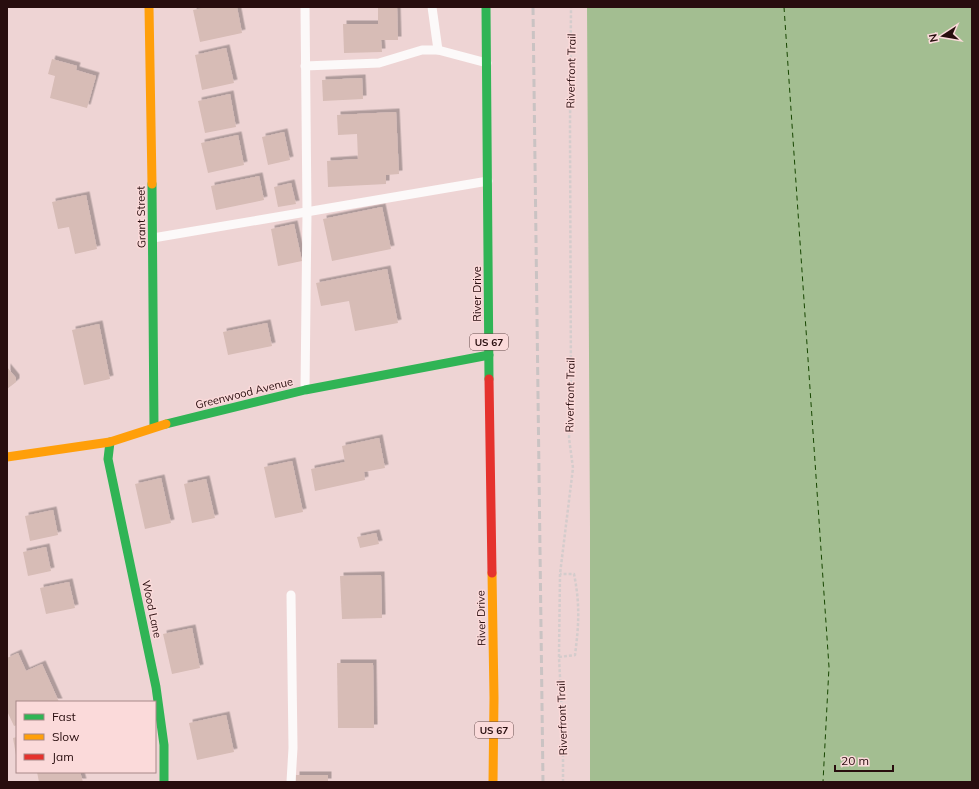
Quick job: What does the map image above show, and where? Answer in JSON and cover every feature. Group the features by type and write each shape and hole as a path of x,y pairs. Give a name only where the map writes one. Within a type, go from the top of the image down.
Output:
{"street":[{"name":"Grant Street","path":"149,7 153,238 154,427"},
{"name":"River Drive","path":"486,7 494,677 493,782"},
{"name":"Greenwood Avenue","path":"7,457 110,442 154,427 306,390 489,355"},
{"name":"Wood Lane","path":"110,442 108,459 156,687 164,745 164,782"}],"lane":[{"path":"305,7 306,390"},
{"path":"432,7 438,50"},
{"path":"305,66 379,63 422,50 438,50 487,63"},
{"path":"153,238 488,182"},
{"path":"291,595 293,748 291,782"}],"path":[{"name":"Riverfront Trail","path":"563,782 560,574 573,468 569,438 571,393 571,7"},
{"path":"560,574 574,574 578,596 579,626 575,654 560,657"}],"shaded area":[{"path":"587,7 972,7 972,782 590,782"}],"building":[{"path":"208,7 237,7 242,33 200,42 193,10"},
{"path":"378,7 397,7 398,40 381,40 382,52 344,53 343,24 378,24"},
{"path":"226,48 234,83 202,90 195,55"},
{"path":"52,59 77,66 76,70 96,76 87,108 50,98 55,76 48,74"},
{"path":"362,78 363,99 323,101 322,80"},
{"path":"230,94 236,127 205,133 198,101"},
{"path":"396,112 399,174 386,175 386,184 328,187 327,161 358,159 357,134 338,135 337,115"},
{"path":"284,132 290,160 268,165 262,137"},
{"path":"238,135 244,165 208,173 201,143"},
{"path":"259,176 264,200 216,210 211,186"},
{"path":"291,183 296,204 278,207 274,187"},
{"path":"86,195 97,249 75,254 69,227 58,229 52,202"},
{"path":"382,207 391,249 332,261 323,219"},
{"path":"294,224 302,261 278,266 271,229"},
{"path":"387,269 398,323 355,331 349,301 321,306 316,283"},
{"path":"267,323 272,346 228,355 223,332"},
{"path":"99,324 110,379 84,385 72,330"},
{"path":"7,367 16,378 16,382 7,389"},
{"path":"379,438 385,468 364,472 365,480 315,491 311,469 345,462 342,446"},
{"path":"292,461 303,512 275,518 264,467"},
{"path":"161,478 171,523 145,529 135,484"},
{"path":"206,479 215,518 192,523 184,484"},
{"path":"53,510 58,535 30,541 25,516"},
{"path":"376,533 379,544 360,548 357,537"},
{"path":"46,547 51,571 28,576 23,552"},
{"path":"381,575 382,618 342,619 340,576"},
{"path":"69,582 75,608 46,614 40,588"},
{"path":"192,628 200,668 172,674 163,634"},
{"path":"18,653 26,671 42,664 59,701 16,701 16,725 14,726 7,711 7,658"},
{"path":"337,663 373,663 374,728 338,728"},
{"path":"226,715 234,752 197,760 189,723"},
{"path":"16,737 16,755 13,738"},
{"path":"37,773 80,773 83,782 39,782"},
{"path":"296,775 328,775 328,782 296,782"}],"ferry route":[{"path":"784,7 829,667 823,782"}],"railway":[{"path":"533,7 543,782"}],"traffic: fast":[{"path":"486,7 489,379"},
{"path":"152,184 154,427"},
{"path":"166,424 305,390 489,355"},
{"path":"110,442 108,459 156,687 164,745 164,782"}],"traffic: slow":[{"path":"149,7 152,184"},
{"path":"7,457 110,442 166,424"},
{"path":"492,573 494,698 493,782"}],"traffic: jam":[{"path":"489,379 492,573"}]}
